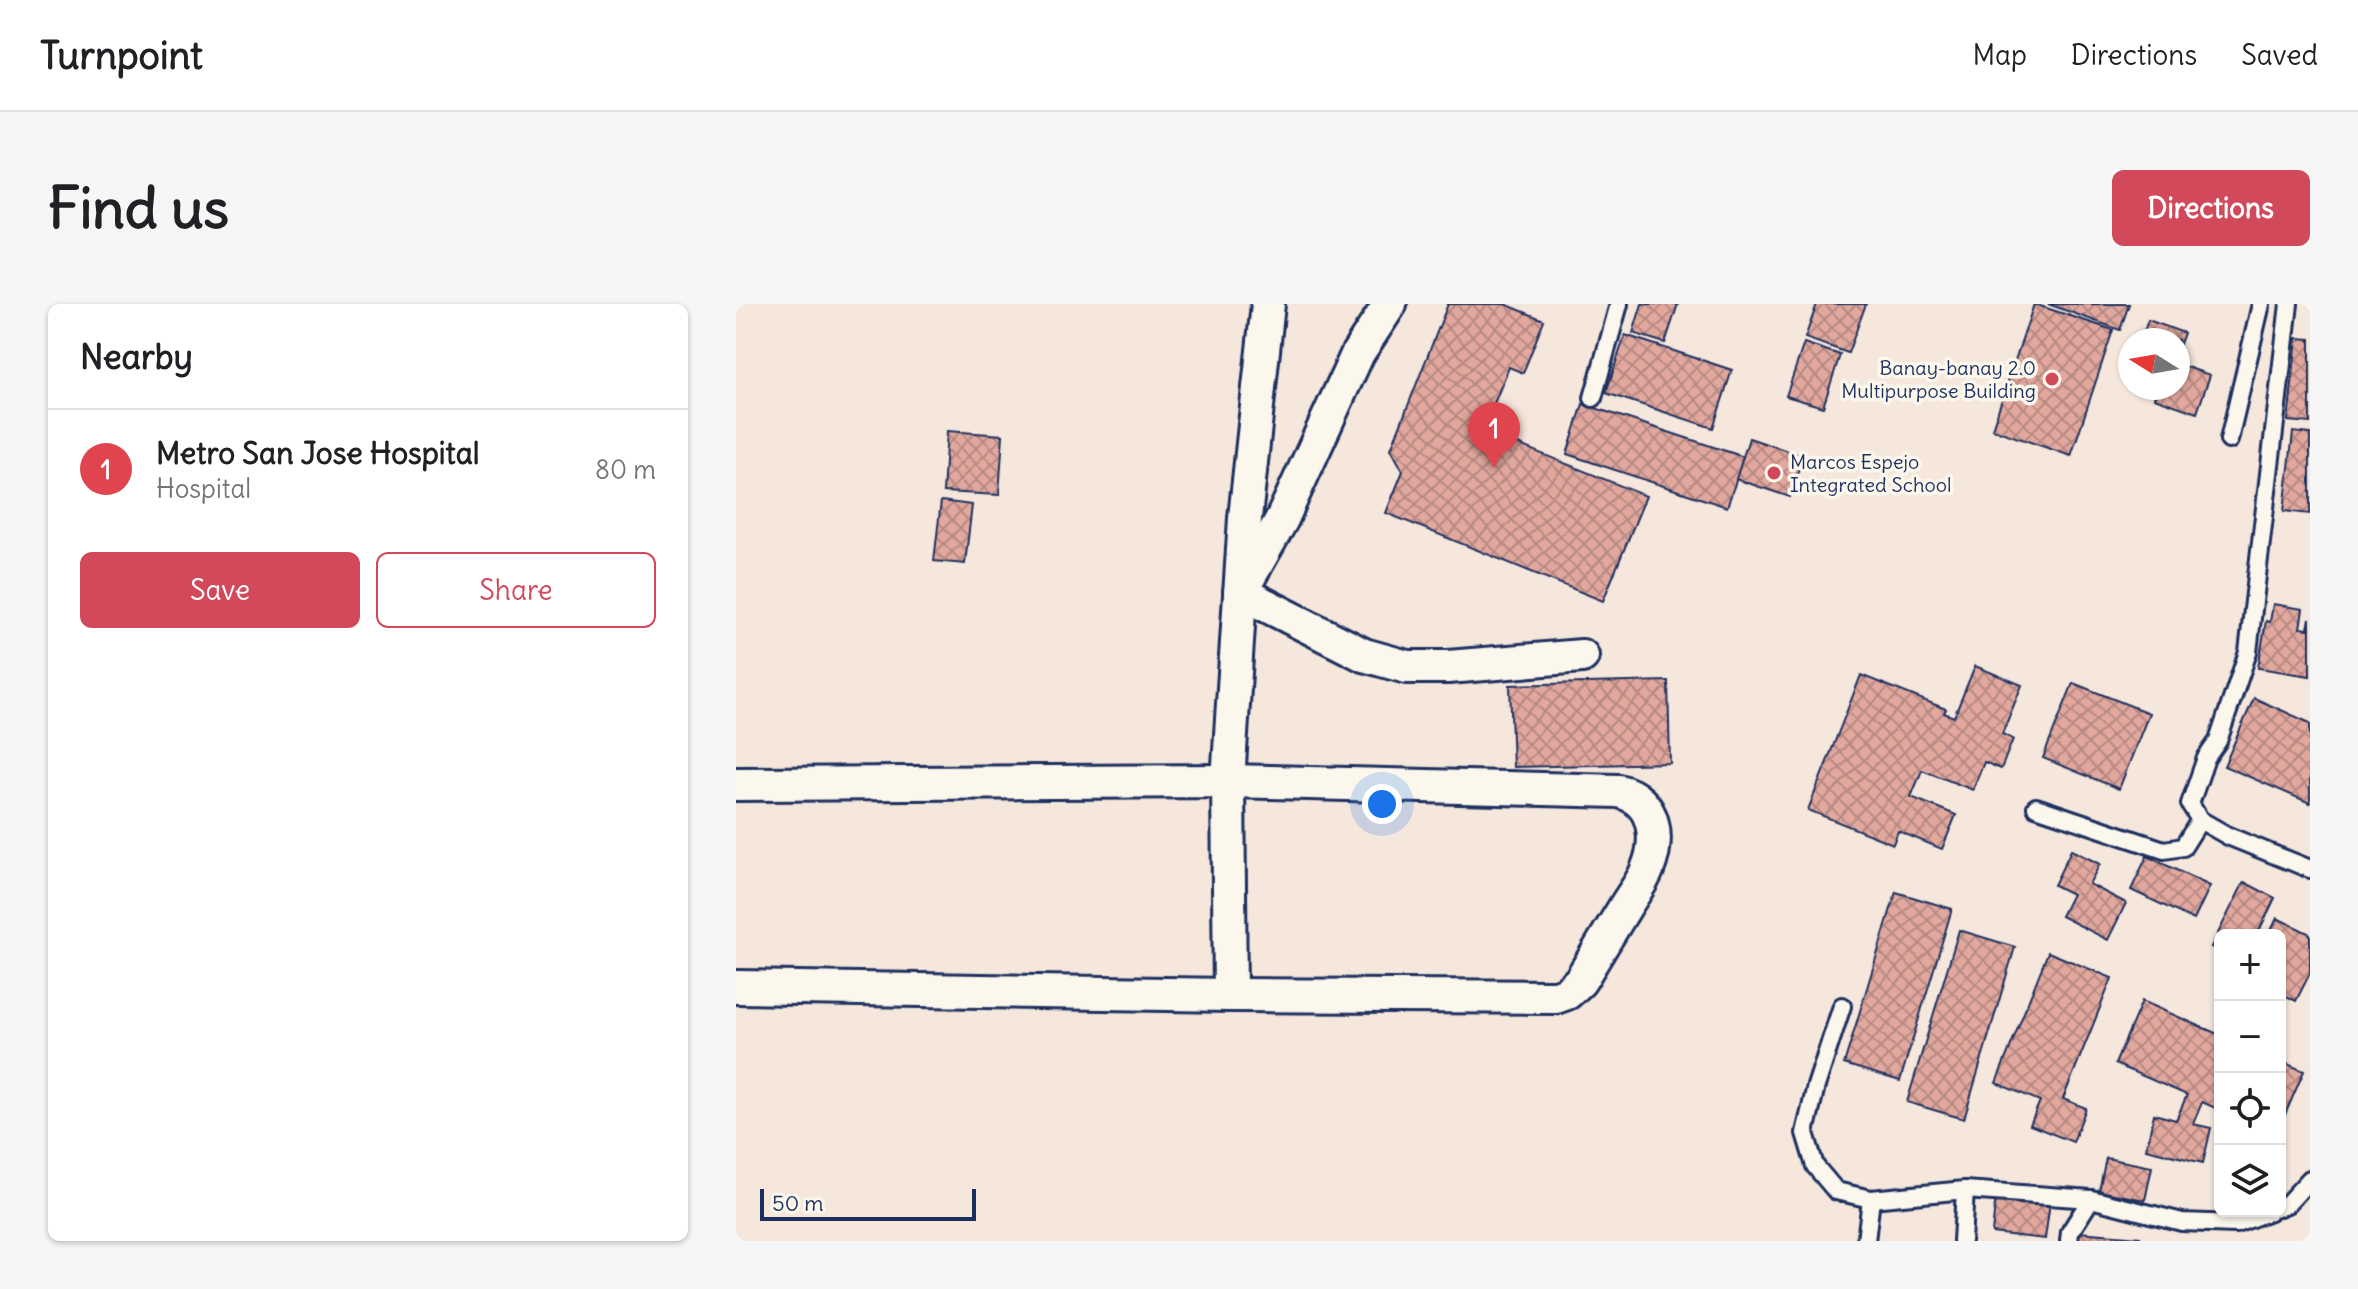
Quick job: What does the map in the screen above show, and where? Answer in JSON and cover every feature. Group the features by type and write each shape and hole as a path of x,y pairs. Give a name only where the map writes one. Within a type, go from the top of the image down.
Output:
{"street":[{"path":"1230,995 1228,781 1245,518 1268,304"},
{"path":"1240,592 1282,519 1358,353 1390,304"},
{"path":"1240,592 1364,655 1407,667 1448,667 1582,656"},
{"path":"736,784 1228,781 1618,791 1642,801 1655,830 1647,872 1580,981 1567,993 1538,998 736,987"}],"lane":[{"path":"1593,398 1619,304"},
{"path":"2229,440 2261,304"},
{"path":"2289,304 2248,652 2218,741 2206,758 2190,804 2200,820 2228,836 2310,869"},
{"path":"2036,807 2164,850 2183,847 2200,820"},
{"path":"1842,1006 1816,1086 1805,1133 1815,1166 1836,1191 1871,1199 1965,1190 2091,1199 2182,1222 2236,1224 2254,1217"},
{"path":"2286,1204 2310,1179"},
{"path":"1962,1241 1965,1190"},
{"path":"1866,1241 1871,1199"},
{"path":"2069,1241 2070,1232 2091,1199"}],"building":[{"path":"1448,304 1505,304 1544,320 1523,373 1509,367 1483,430 1646,496 1603,601 1386,513 1403,471 1391,449"},
{"path":"1642,304 1678,304 1665,343 1633,333"},
{"path":"1817,304 1866,304 1848,353 1805,338"},
{"name":"Banay-banay 2.0 Multipurpose Building","path":"2034,304 2113,330 2071,456 1992,429"},
{"path":"2048,304 2129,304 2118,329"},
{"path":"2148,320 2170,328 2145,328"},
{"path":"1625,335 1732,370 1713,428 1606,393"},
{"path":"2297,338 2310,339 2310,423 2288,421"},
{"path":"1804,343 1840,355 1823,407 1786,396"},
{"path":"2190,368 2210,375 2197,413 2160,400 2190,400"},
{"path":"1583,404 1744,457 1727,507 1567,454"},
{"path":"947,431 1003,435 999,495 943,492"},
{"path":"2293,432 2310,434 2310,514 2284,511"},
{"path":"1749,438 1803,456 1790,497 1736,479"},
{"path":"941,501 972,505 965,564 934,561"},
{"path":"2273,604 2303,609 2300,628 2308,629 2310,618 2310,676 2258,668 2266,621 2270,622"},
{"path":"1975,666 2022,685 2002,734 2013,739 2001,769 1984,762 1973,790 1922,770 1911,797 1956,815 1942,849 1898,831 1893,844 1808,810 1861,675 1946,709 1944,713 1954,717"},
{"path":"1668,681 1670,763 1513,767 1510,685"},
{"path":"2073,683 2149,713 2119,789 2043,758"},
{"path":"2254,698 2310,723 2310,803 2224,766"},
{"path":"2071,850 2100,864 2089,884 2126,903 2108,940 2061,916 2072,894 2054,885"},
{"path":"2147,856 2210,886 2194,920 2131,890"},
{"path":"2244,882 2275,898 2260,929 2220,929"},
{"path":"1896,892 1952,909 1900,1081 1844,1064"},
{"path":"2277,918 2310,934 2310,973 2296,1001 2286,996 2286,929 2272,929"},
{"path":"1959,930 2015,947 1964,1119 1907,1102"},
{"path":"2048,952 2112,978 2063,1099 2086,1108 2073,1142 2030,1125 2040,1101 1996,1083"},
{"path":"2142,1001 2214,1032 2214,1107 2202,1102 2193,1124 2211,1128 2203,1163 2146,1149 2154,1114 2176,1120 2187,1095 2115,1064"},
{"path":"2286,1064 2304,1071 2286,1112"},
{"path":"2106,1158 2152,1167 2145,1200 2099,1191"},
{"path":"1996,1195 2050,1202 2045,1239 1992,1233"},
{"path":"2078,1232 2140,1237 2140,1241 2077,1241"}],"place":[{"name":"Banay-banay 2.0 Multipurpose Building","path":"2052,379"},
{"name":"Metro San Jose Hospital","path":"1494,468"},
{"name":"Marcos Espejo Integrated School","path":"1774,473"}]}
